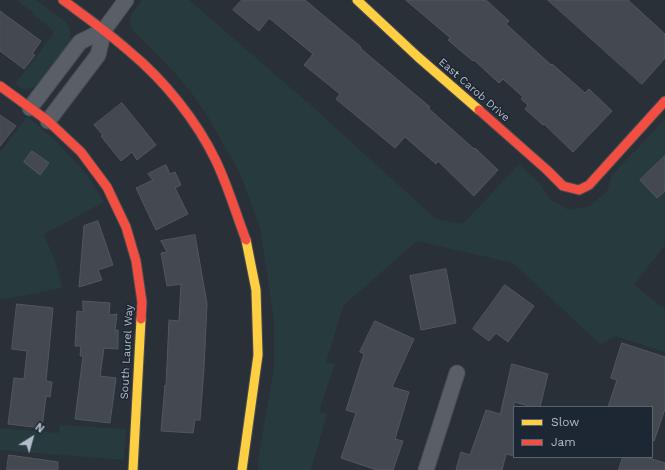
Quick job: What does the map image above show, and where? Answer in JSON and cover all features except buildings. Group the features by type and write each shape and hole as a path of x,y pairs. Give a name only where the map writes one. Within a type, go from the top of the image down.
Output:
{"street":[{"path":"63,0 131,52 152,72 181,106 200,132 216,162 247,242 256,290 258,356 242,470"},
{"path":"48,121 98,55 104,30 126,0"},
{"name":"East Carob Drive","path":"357,0 418,57 547,170 563,186 579,190 589,185 665,101"},
{"path":"30,108 80,42 104,30"},
{"name":"South Laurel Way","path":"0,86 48,121 81,152 108,187 126,227 136,261 142,302 133,470"},
{"path":"426,470 457,373"}],"green space":[{"path":"16,0 36,0 66,22 70,28 70,42 39,83 32,88 24,89 15,84 53,34 53,30 32,14 33,12"},
{"path":"142,0 189,0 315,109 436,219 463,224 519,164 539,183 551,200 569,210 590,206 607,191 612,175 665,119 665,245 634,285 665,309 665,352 615,336 601,345 513,263 417,241 344,305 326,362 335,364 319,411 327,414 311,470 258,470 258,459 274,369 274,320 260,228 240,173 208,117 191,92 175,73 130,27 131,15"},
{"path":"27,116 55,140 87,175 104,202 44,234 56,264 62,288 0,300 0,153"},
{"path":"60,425 126,429 124,460 0,450 0,428 59,433"}],"traffic: slow":[{"path":"357,0 418,57 479,110"},
{"path":"242,470 258,355 256,290 246,240"},
{"path":"133,470 141,319"}],"traffic: jam":[{"path":"63,0 106,32 143,63 179,102 199,131 216,161 246,240"},
{"path":"0,86 48,121 81,152 107,187 126,227 136,261 142,302 141,319"},
{"path":"479,110 563,186 579,190 589,185 665,101"}]}
